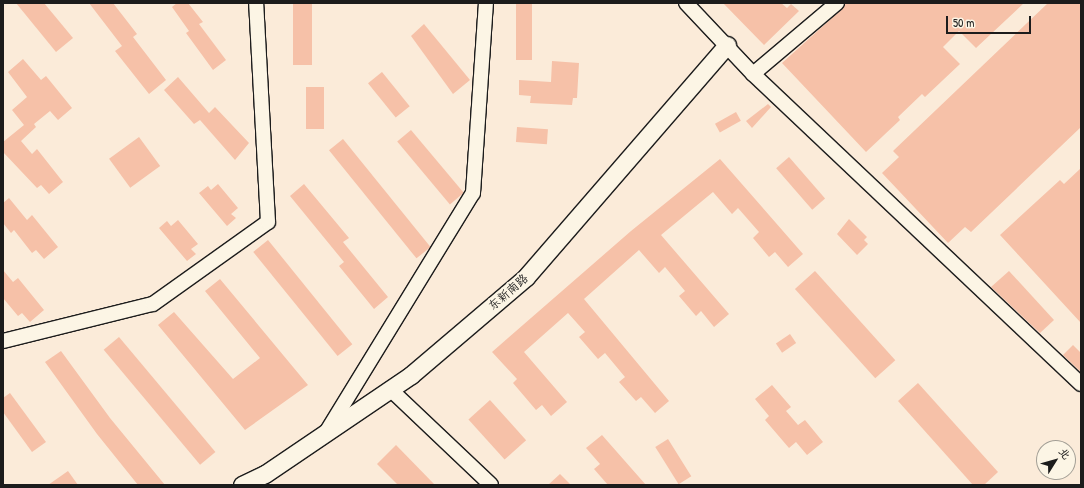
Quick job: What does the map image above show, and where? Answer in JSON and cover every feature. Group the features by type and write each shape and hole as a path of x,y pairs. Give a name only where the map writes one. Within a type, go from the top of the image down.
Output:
{"main road":[{"name":"东新南路","path":"242,485 265,474 410,375 526,277 727,45"}],"street":[{"path":"3,341 153,304 268,222 256,3"},
{"path":"326,432 473,193 486,3"},
{"path":"686,3 753,74 1081,384"},
{"path":"753,74 837,3"},
{"path":"390,388 491,485"}],"building":[{"path":"16,3 44,3 73,38 56,52"},
{"path":"89,3 113,3 137,34 133,37 166,80 149,94 115,51 122,46"},
{"path":"177,3 188,3 203,22 199,24 226,60 213,70 186,33 189,31 172,7"},
{"path":"293,3 312,3 312,65 293,65"},
{"path":"516,3 532,3 532,60 516,60"},
{"path":"723,3 781,3 787,8 791,4 799,11 764,45"},
{"path":"845,3 1024,3 976,48 959,31 943,47 960,64 925,97 922,94 898,117 900,120 866,152 782,63 842,9"},
{"path":"1048,3 1081,3 1081,127 971,232 965,227 948,243 882,173 899,157 893,151"},
{"path":"424,24 470,80 453,94 411,36"},
{"path":"23,59 41,80 46,76 72,108 58,120 50,111 34,124 36,127 21,141 32,154 37,149 63,182 49,194 41,185 37,188 3,152 3,142 24,125 12,110 27,97 8,72"},
{"path":"552,61 579,63 577,98 573,98 572,105 530,103 531,96 519,95 519,80 551,82"},
{"path":"382,72 410,106 396,118 368,83"},
{"path":"178,77 209,113 215,107 249,143 235,160 200,120 194,124 164,90"},
{"path":"306,87 324,87 324,129 306,129"},
{"path":"768,104 771,107 752,128 746,121"},
{"path":"736,112 741,121 720,132 715,124"},
{"path":"517,127 548,129 547,144 516,142"},
{"path":"411,130 464,193 450,204 397,142"},
{"path":"139,137 160,166 130,188 109,159"},
{"path":"343,139 430,247 416,258 329,150"},
{"path":"789,157 825,199 812,210 776,168"},
{"path":"720,159 803,254 788,267 775,252 769,257 753,238 759,232 738,208 732,214 713,192 661,235 729,314 714,327 701,311 696,316 679,296 685,291 665,267 659,273 639,250 584,299 669,401 655,413 641,397 636,401 619,382 625,377 605,353 598,359 579,337 585,332 568,313 524,352 567,402 551,416 542,405 536,410 513,383 517,379 492,352 631,231"},
{"path":"1081,168 1081,323 1000,235 1060,180 1064,184"},
{"path":"218,184 238,208 231,214 236,218 227,226 199,193 208,186 211,190"},
{"path":"304,184 349,238 343,242 388,297 374,309 339,266 344,262 290,196"},
{"path":"9,198 27,220 32,215 58,247 44,259 36,250 32,253 14,230 11,233 3,223 3,203"},
{"path":"849,219 867,237 864,240 868,244 857,255 837,234"},
{"path":"178,220 198,244 191,249 196,254 187,261 159,228 167,221 171,226"},
{"path":"268,240 352,344 338,356 253,252"},
{"path":"3,270 13,282 18,278 44,310 30,322 22,313 18,316 3,298"},
{"path":"815,271 895,360 875,378 795,289"},
{"path":"1009,271 1054,320 1040,333 991,287"},
{"path":"220,279 308,385 245,430 158,325 174,312 233,379 260,358 205,291"},
{"path":"790,334 796,343 782,353 776,344"},
{"path":"119,337 215,452 200,465 104,350"},
{"path":"1073,345 1081,353 1081,372 1063,355"},
{"path":"61,351 110,418 165,485 138,485 97,434 45,362"},
{"path":"918,383 998,472 984,485 973,485 898,401"},
{"path":"772,385 791,407 786,411 798,425 805,420 823,442 807,455 796,442 789,448 765,420 769,416 755,399"},
{"path":"10,393 46,442 32,452 3,412 3,398"},
{"path":"490,400 526,440 505,460 468,419"},
{"path":"602,435 646,485 608,485 594,469 600,464 586,448"},
{"path":"668,439 691,476 679,484 655,447"},
{"path":"396,445 435,485 398,485 377,464"},
{"path":"68,471 78,485 48,485"},
{"path":"560,474 571,485 548,485"}]}
